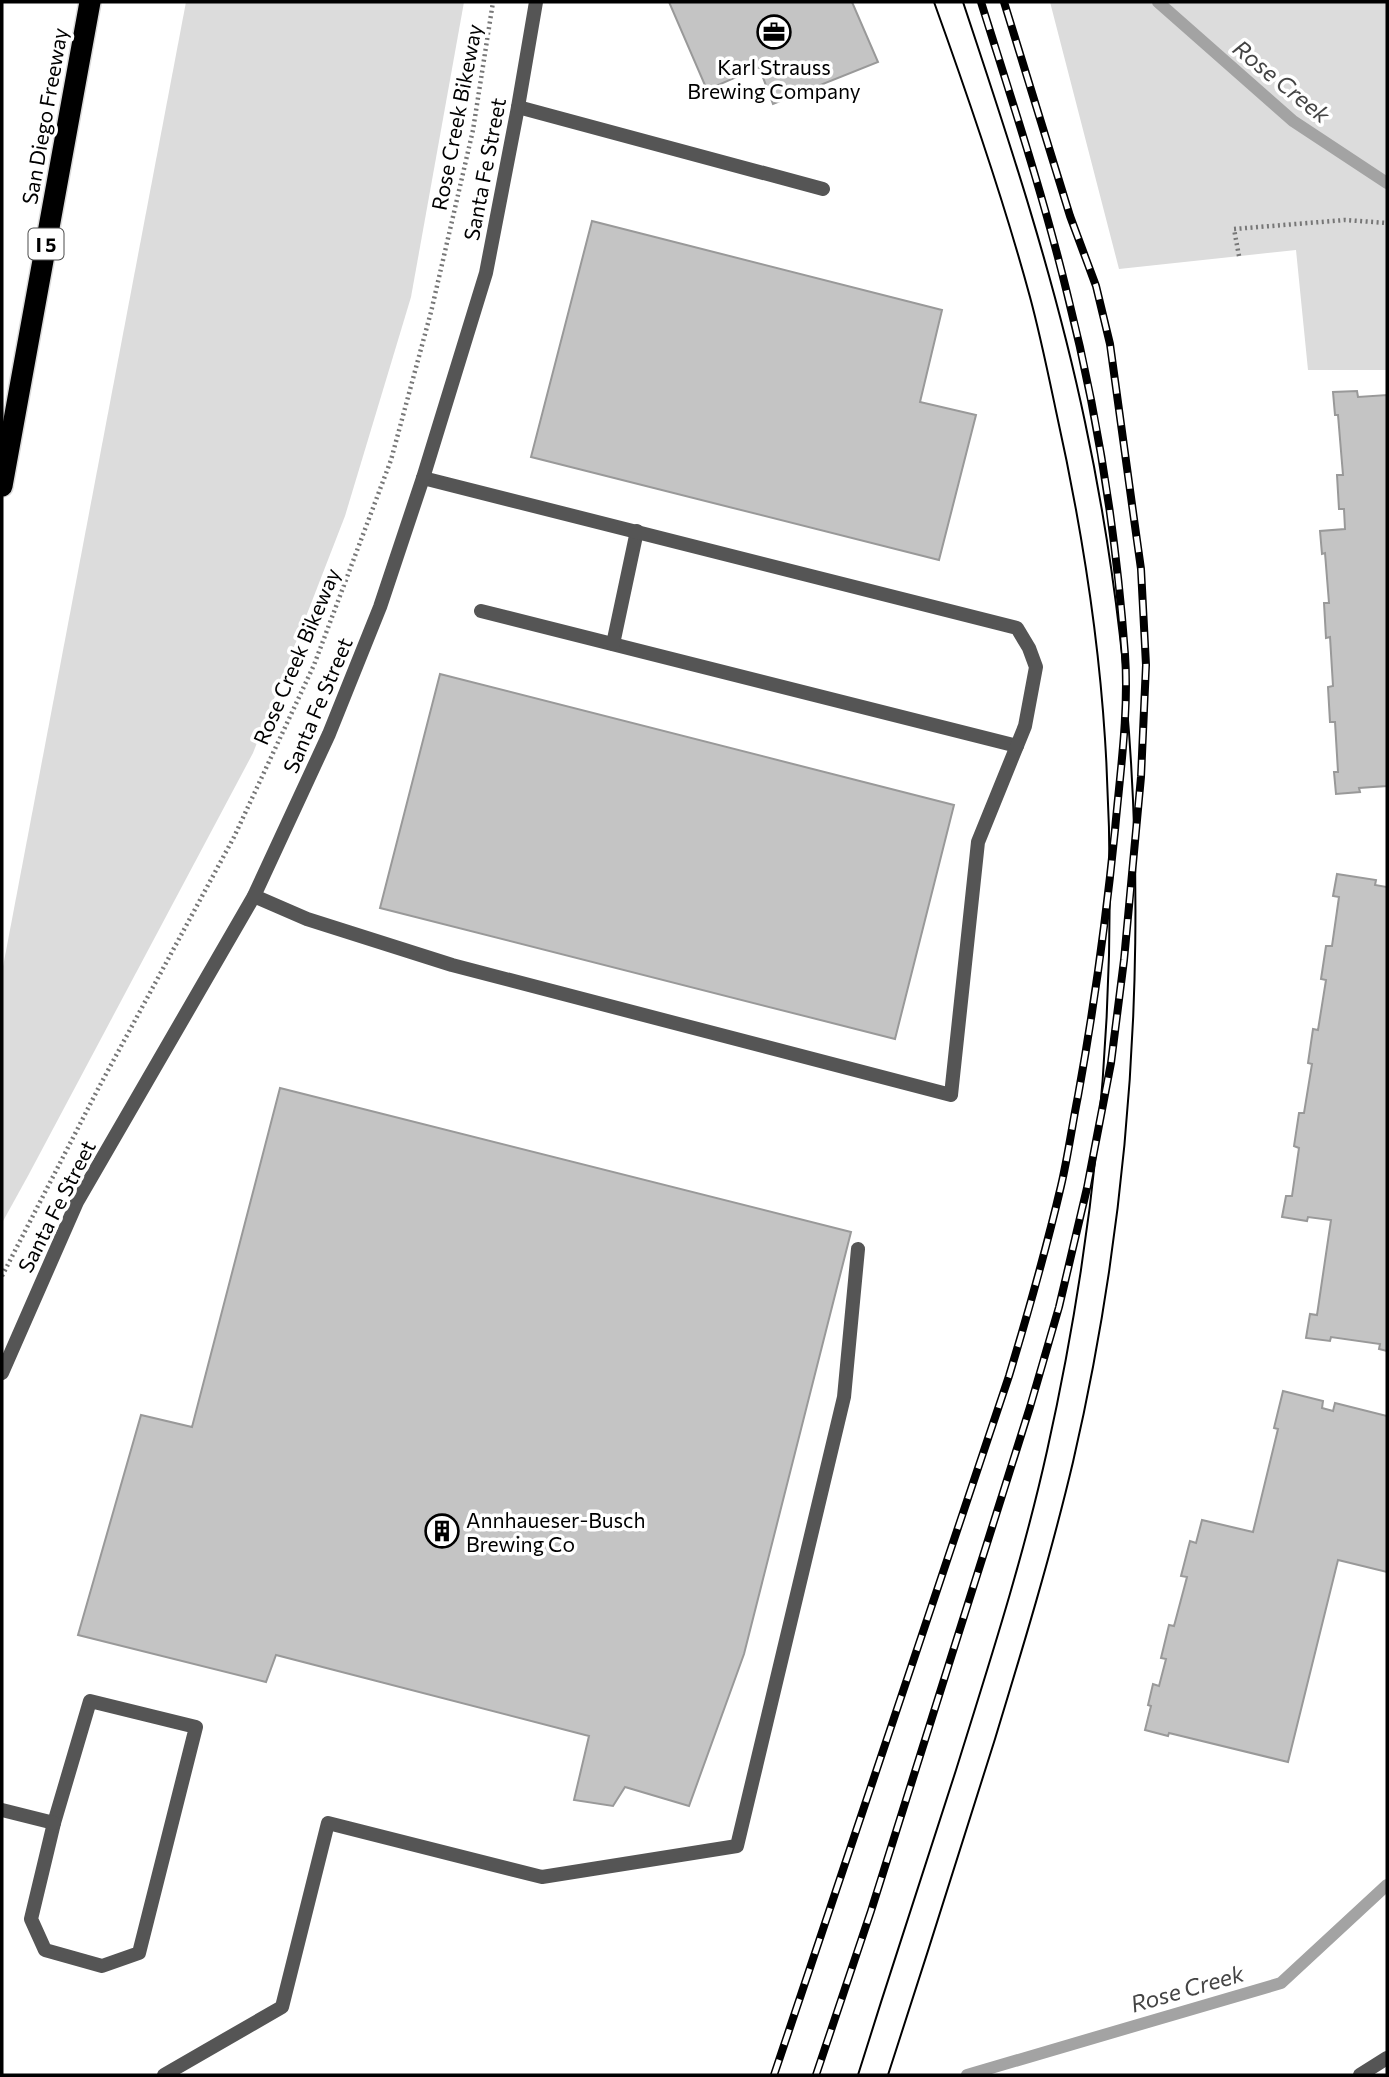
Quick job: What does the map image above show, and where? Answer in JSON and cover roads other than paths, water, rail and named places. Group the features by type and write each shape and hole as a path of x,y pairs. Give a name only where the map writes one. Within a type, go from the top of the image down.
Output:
{"highway":[{"name":"San Diego Freeway","path":"2,486 90,2"}],"street":[{"name":"Santa Fe Street","path":"2,1373 77,1202 254,896 330,734 380,607 486,273 536,2"},
{"path":"518,107 823,189"},
{"path":"254,896 307,919 452,965 951,1095 978,842 1026,726 1036,667 1017,628 423,478"},
{"path":"613,644 637,531"},
{"path":"481,611 1017,746"},
{"path":"164,2075 282,2007 328,1823 542,1877 737,1846 844,1396 858,1249"},
{"path":"90,1701 196,1727 139,1953 102,1966 45,1950 31,1919 54,1823 90,1701"},
{"path":"2,1810 54,1823"},
{"path":"1360,2075 1387,2058"}],"waterway":[{"name":"Rose Creek","path":"1158,2 1293,121 1387,183"},
{"name":"Rose Creek","path":"967,2075 1281,1983 1387,1885"}],"tram line":[{"path":"858,2075 993,1651 1047,1451 1080,1275 1101,1097 1107,1007 1110,918 1105,739 1093,615 1080,533 1065,452 1030,297 985,148 934,2"},
{"path":"888,2075 1016,1670 1073,1462 1099,1334 1118,1205 1130,1074 1135,942 1133,811 1124,680 1108,550 1085,422 1045,263 963,2"}],"railway":[{"path":"774,2075 1009,1376 1049,1234 1084,1063 1115,830 1126,676 1121,608 1104,472 1078,337 1058,256 981,2"},
{"path":"816,2075 871,1911 1059,1307 1087,1188 1111,1063 1124,960 1141,777 1146,665 1141,569 1110,344 1096,286 1070,216 1004,2"}],"place":[{"name":"Karl Strauss Brewing Company","path":"774,32"},
{"name":"Annhaueser-Busch Brewing Co","path":"442,1531"}]}
